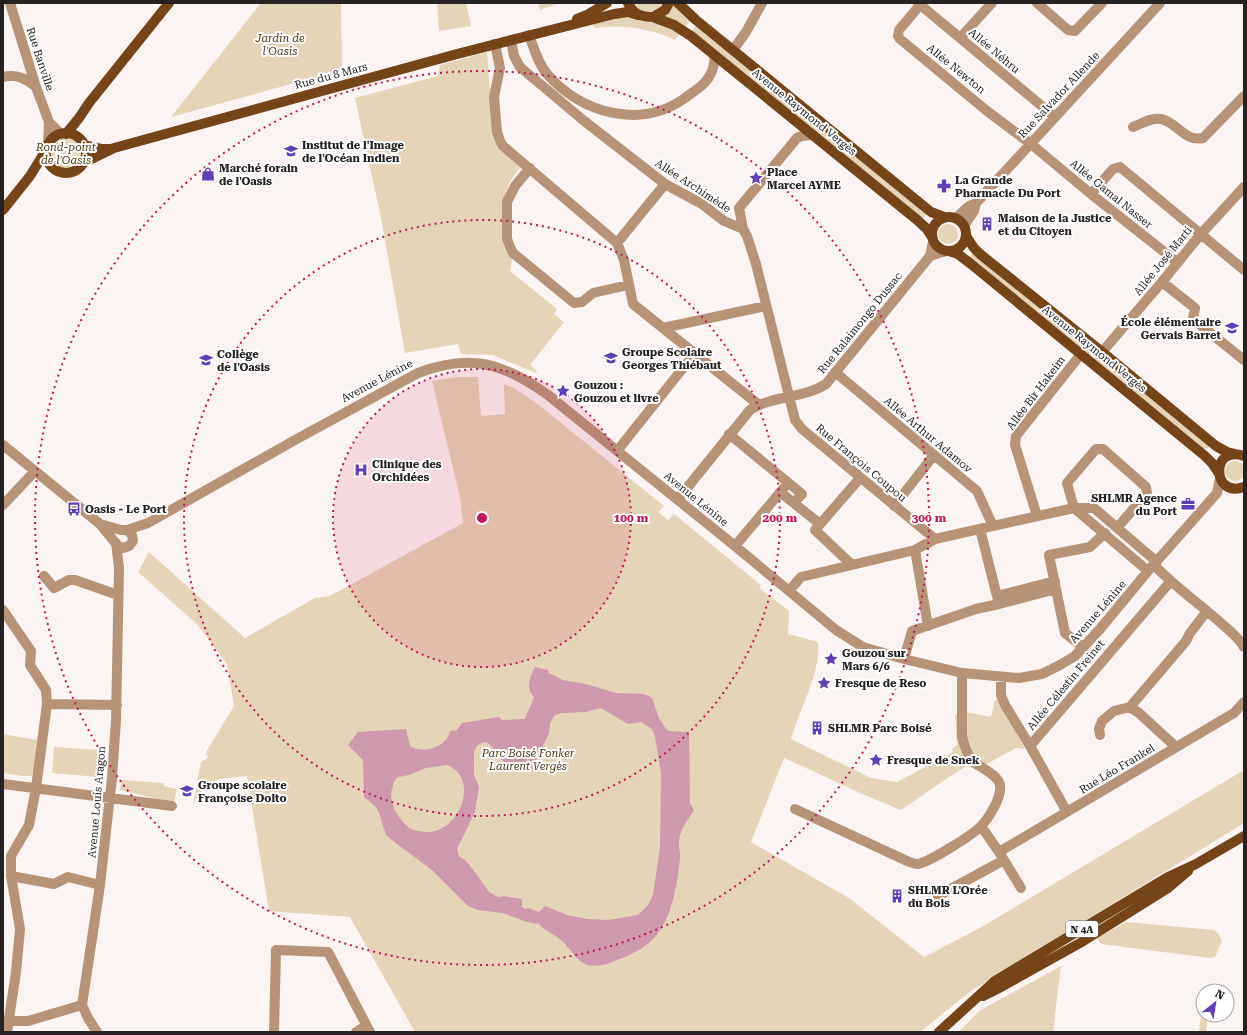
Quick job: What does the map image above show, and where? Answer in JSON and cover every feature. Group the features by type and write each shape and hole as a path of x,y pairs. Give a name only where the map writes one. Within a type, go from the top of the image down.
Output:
{"main road":[{"path":"3,210 30,176 55,137 63,134 79,118 88,103 169,3"},
{"name":"Rue du 8 Mars","path":"555,29 587,15 607,3"},
{"path":"628,3 632,11 638,15"},
{"path":"653,17 665,10 669,3"},
{"name":"Avenue Raymond Vergès","path":"678,3 696,20 931,212 944,217"},
{"name":"Rue du 8 Mars","path":"83,163 114,148 529,35 628,12 653,17"},
{"name":"Avenue Raymond Vergès","path":"653,17 674,25 691,36 921,224 933,239"},
{"path":"30,176 43,169 54,169 65,173 72,172 77,170 83,163 86,154 80,141 79,118"},
{"path":"63,134 80,141"},
{"name":"Rue du 8 Mars","path":"80,141 101,149 114,148"},
{"path":"47,148 47,160 54,169"},
{"path":"950,216 956,218 961,221 965,231 962,245 959,248 948,251 941,249 933,239 933,227 939,219 944,217 950,216"},
{"name":"Avenue Raymond Vergès","path":"965,231 980,254 1216,446 1227,452 1241,454"},
{"name":"Avenue Raymond Vergès","path":"948,251 958,254 968,261 1205,456 1212,463 1225,485 1239,489"},
{"path":"1219,475 1219,465 1223,460 1228,456 1241,454"},
{"name":"N 4A","path":"939,1032 995,981 1168,877 1196,864 1244,836"}],"street":[{"name":"Rue Banville","path":"10,3 36,87 49,122 47,148"},
{"path":"733,50 746,32 762,3"},
{"path":"960,38 992,3"},
{"path":"1040,4 1068,30 1076,31 1102,3"},
{"name":"Rue Salvador Allende","path":"976,203 1160,3"},
{"name":"Allée Néhru","path":"919,4 1055,117"},
{"name":"Allée Newton","path":"919,4 899,30 898,36 900,39 987,111 1030,144"},
{"path":"529,35 540,63 547,73 563,88 578,100 596,109 616,115 636,115 655,112 676,104 701,87 711,73 715,56"},
{"name":"Allée Archimède","path":"511,40 514,56 520,67 583,120 665,184 702,204 724,221 743,229"},
{"path":"495,44 500,68 494,97 498,137 503,146 617,243 624,260 633,304 758,405"},
{"path":"3,77 11,75 20,76 36,87"},
{"path":"1133,127 1153,119 1160,118 1190,138 1204,138 1244,96"},
{"path":"795,120 797,127 797,138"},
{"name":"Rue Banville","path":"49,122 63,134"},
{"path":"789,396 756,264 747,236 743,229 740,208 797,138 813,135"},
{"name":"Allée Gamal Nasser","path":"1030,144 1177,262"},
{"path":"1091,194 1113,169 1120,167 1244,270"},
{"path":"530,168 515,186 507,202 507,239 513,253 574,303 585,301 593,293 628,285"},
{"path":"617,243 665,184"},
{"name":"Allée José Marti","path":"1102,352 1200,235 1244,188"},
{"path":"956,218 969,206 976,203"},
{"path":"965,231 976,203"},
{"path":"933,239 930,256 948,251"},
{"name":"Rue Ralaimongo Dussac","path":"678,499 729,434 750,410 758,405 813,390 826,384 930,256"},
{"path":"1162,282 1194,308 1193,319 1244,360"},
{"path":"663,328 766,306"},
{"path":"616,451 695,353"},
{"name":"Allée Bir Hakeim","path":"1037,516 1015,446 1016,436 1081,354"},
{"name":"Avenue Lénine","path":"124,530 148,523 418,372 447,364 464,362 480,363 500,367 518,375 548,395 616,451 678,499 836,630 863,647 962,673 1019,678 1042,674 1074,656 1100,629 1217,493"},
{"name":"Allée Arthur Adamov","path":"835,372 977,491 992,526"},
{"name":"Rue François Coupou","path":"789,396 793,413 798,425 860,478 936,539"},
{"path":"729,434 802,494 794,503"},
{"path":"3,445 100,524 115,542 124,548 131,543 132,535 124,530 100,524"},
{"path":"1118,528 1146,493 1146,487 1103,449 1096,449 1067,483 1074,508 1105,533 1153,566"},
{"path":"894,506 934,455"},
{"path":"3,505 35,471"},
{"path":"1219,475 1217,493 1239,489"},
{"path":"852,565 815,530 860,478"},
{"path":"735,546 788,482"},
{"path":"780,492 820,524"},
{"path":"789,591 801,577 915,550 936,539 1074,508 1094,508 1118,528 1170,582 1207,611 1244,645"},
{"name":"Avenue Lénine","path":"131,543 148,523"},
{"path":"980,529 998,600"},
{"path":"115,542 116,534 124,530"},
{"path":"1083,647 1065,633 1049,555 1090,547 1105,533"},
{"name":"Avenue Louis Aragon","path":"82,1005 100,885 112,778 116,706 119,568 115,542"},
{"name":"Avenue Louis Aragon","path":"119,568 131,543"},
{"path":"915,550 928,626"},
{"path":"44,576 54,588 69,580 76,580 118,595"},
{"name":"Allée Célestin Freinet","path":"1067,812 1030,746 1170,582"},
{"path":"904,659 911,633 998,600 1055,585"},
{"path":"3,610 30,650 30,665 46,690 47,704 36,788 29,825 11,856 10,876 20,929 6,1021 7,1032"},
{"path":"1100,735 1099,725 1114,711 1130,707 1186,641 1190,633 1207,611"},
{"path":"795,809 868,844 917,864 926,862 966,838 981,826 994,807 1000,792 1000,786 994,776 974,762 964,746 962,736 962,673"},
{"path":"1001,677 1001,695 1005,705 1030,746"},
{"name":"Rue Léo Frankel","path":"938,896 1067,812 1234,713 1244,702"},
{"path":"47,704 116,706"},
{"path":"1130,707 1176,747"},
{"path":"3,784 172,806"},
{"path":"981,826 1021,888"},
{"path":"10,876 54,884 68,877 100,885"},
{"path":"274,1032 276,946 328,952 368,1029 356,1032"},
{"path":"6,1021 28,1021 82,1005 97,1032"}],"green space":[{"name":"Jardin de l'Oasis","path":"261,3 341,3 342,70 171,117"},
{"path":"437,3 466,3 471,26 439,31"},
{"path":"538,3 560,3 540,10"},
{"path":"633,3 664,3 657,10 648,12 640,10"},
{"path":"673,4 690,21 685,27 663,18"},
{"path":"622,16 668,26 679,34 675,40 656,32 635,28 615,26 594,28 593,23"},
{"path":"696,26 927,213 922,220 691,32"},
{"path":"487,52 494,142 521,166 509,183 504,200 502,239 505,250 512,259 510,271 557,309 554,314 564,322 530,365 537,371 536,373 492,355 461,354 458,344 405,353 381,218 355,98 438,76 440,65"},
{"name":"Rond-point de l'Oasis","path":"62,135 70,135 80,140 84,147 84,161 80,168 70,173 62,173 52,168 50,165 47,158 47,150 52,140 55,138"},
{"path":"948,224 955,227 958,234 955,241 948,244 941,241 938,234 941,227"},
{"path":"974,252 1093,350 1089,358 969,258"},
{"path":"1097,354 1210,447 1203,450 1093,361"},
{"name":"Parc Boisé Fonker Laurent Vergès","path":"458,377 478,377 481,416 505,414 504,384 516,389 540,406 664,506 658,512 668,520 674,514 761,585 759,588 789,611 788,634 818,642 817,665 791,739 871,778 897,782 953,752 952,749 957,745 955,715 966,712 991,717 995,700 998,700 1025,749 1016,748 976,770 967,766 901,810 784,758 751,842 849,898 924,957 980,928 1244,770 1244,823 971,991 920,1032 415,1032 350,917 269,911 247,776 214,781 203,789 193,805 201,762 208,758 206,752 234,706 227,664 198,625 138,572 149,552 245,638 315,598 330,596 463,523 460,497 432,381"},
{"path":"1231,461 1239,461 1245,467 1245,475 1239,481 1231,481 1225,475 1225,467"},
{"path":"3,734 37,740 34,776 3,773"},
{"path":"54,747 101,750 98,777 52,773"},
{"path":"121,780 164,783 164,786 177,789 174,803 120,790"},
{"path":"1126,922 1214,930 1218,933 1222,941 1215,957 1210,958 1101,944 1097,938"},
{"path":"1061,966 1053,1032 959,1032 979,1011"},
{"path":"1200,1023 1207,1023 1206,1032 1199,1032"}],"shaded area":[{"path":"535,667 548,670 549,673 563,680 586,684 616,693 643,694 649,696 652,698 659,718 666,729 669,731 689,732 690,803 694,810 680,836 680,856 677,880 672,903 664,925 646,946 630,955 604,965 592,966 583,963 562,941 538,923 527,922 503,913 478,910 468,906 432,870 386,835 376,807 364,797 363,760 348,745 358,732 406,729 410,746 428,749 434,748 444,742 450,731 457,730 462,723 499,717 502,720 525,719 534,697 531,694 529,683","holes":["601,708 626,723 641,722 652,729 655,737 661,773 660,847 653,895 648,905 638,915 609,920 588,919 567,915 545,906 539,912 529,908 526,909 522,907 522,899 504,896 498,897 489,892 467,862 459,856 457,849 475,812 479,787 474,774 474,752 477,746 486,742 491,745 498,756 505,763 522,769 532,770 549,733 550,724 554,716 561,713 586,712","447,765 458,772 463,783 464,795 461,807 454,818 444,827 432,832 418,831 409,828 400,818 392,803 391,792 395,780 398,777 409,775 426,768"]}],"place":[{"name":"Institut de l'Image de l'Océan Indien","path":"291,151"},
{"name":"Marché forain de l'Oasis","path":"208,174"},
{"name":"Place Marcel AYME","path":"756,178"},
{"name":"La Grande Pharmacie Du Port","path":"944,186"},
{"name":"Maison de la Justice et du Citoyen","path":"987,224"},
{"name":"École élémentaire Gervais Barret","path":"1232,328"},
{"name":"Groupe Scolaire Georges Thiébaut","path":"611,358"},
{"name":"Collège de l'Oasis","path":"206,360"},
{"name":"Gouzou : Gouzou et livre","path":"563,391"},
{"name":"Clinique des Orchidées","path":"361,470"},
{"name":"SHLMR Agence du Port","path":"1188,504"},
{"name":"Oasis - Le Port","path":"74,509"},
{"name":"Gouzou sur Mars 6/6","path":"831,659"},
{"name":"Fresque de Reso","path":"824,683"},
{"name":"SHLMR Parc Boisé","path":"817,728"},
{"name":"Fresque de Snek","path":"876,760"},
{"name":"Groupe scolaire Françoise Dolto","path":"187,791"},
{"name":"SHLMR L'Orée du Bois","path":"897,896"}]}
